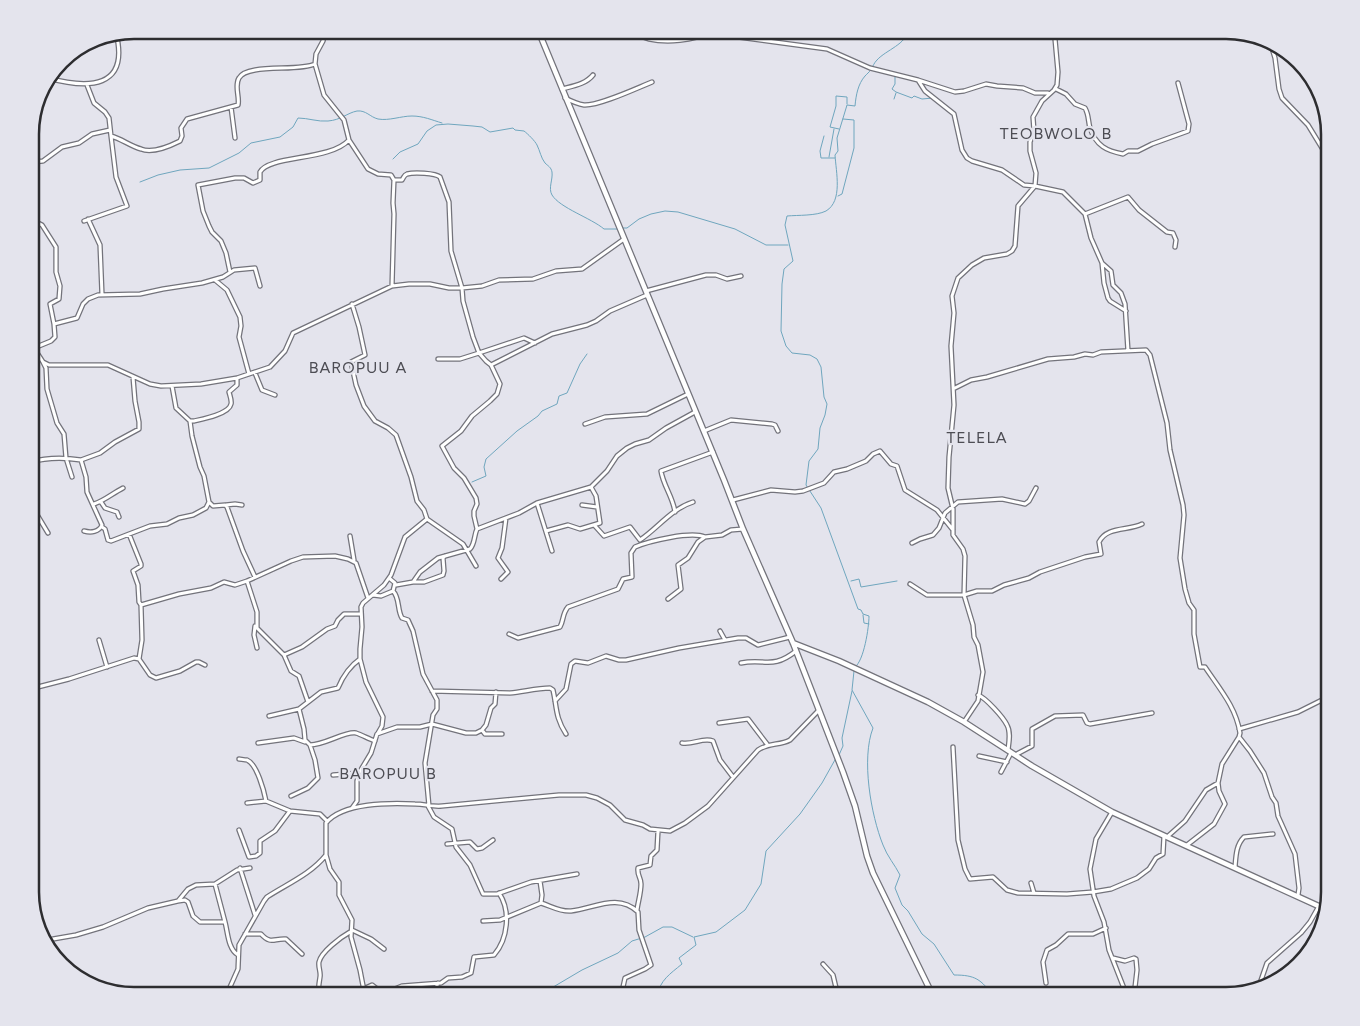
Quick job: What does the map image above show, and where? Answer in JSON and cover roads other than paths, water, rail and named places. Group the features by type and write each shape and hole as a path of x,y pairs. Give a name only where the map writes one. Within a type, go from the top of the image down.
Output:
{"street":[{"path":"323,39 316,54 315,64 324,95 344,120 349,140 368,169 378,174 390,175 394,180 392,286"},
{"path":"542,39 713,452 743,529 796,651 849,789 874,874 929,987"},
{"path":"649,39 693,39"},
{"path":"761,39 827,49 870,68 955,92 986,84 1023,88 1035,94 1051,93"},
{"path":"964,722 977,702 982,675 980,656 964,595 965,556 963,549 954,536 952,506 948,488 948,468 954,412 951,346 954,313 952,296 955,283 979,260 1007,254 1014,248 1018,206 1036,186 1036,173 1030,151 1030,142 1034,131 1033,117 1042,101 1056,88 1058,78 1055,39"},
{"path":"56,80 87,85 107,79 119,62 120,48 118,40"},
{"path":"1272,50 1282,98 1308,125 1321,146"},
{"path":"111,136 121,139 141,150 158,149 180,141 182,136 181,128 187,120 238,105 239,77 248,70 303,67 315,64"},
{"path":"562,90 590,79 593,75"},
{"path":"918,80 925,91 954,114 962,150 966,158 1002,170 1024,185 1063,192 1084,214 1091,238 1102,263 1108,298 1110,302 1126,311"},
{"path":"565,98 588,105 652,82"},
{"path":"1056,88 1066,94 1075,104 1085,108 1091,131 1104,149 1124,154 1128,151 1140,150 1188,131 1189,124 1178,83"},
{"path":"87,85 94,103 107,115 116,177 127,206 86,220 100,245 102,294"},
{"path":"231,107 235,138"},
{"path":"39,161 43,161 62,147 79,143 92,134 110,130"},
{"path":"230,272 221,240 212,232 209,226 201,204 198,185 239,178 257,182 260,180 261,169 264,167 287,160 336,150 349,140"},
{"path":"394,180 402,180 406,174 434,174 440,176 449,202 451,251 473,337 479,353 492,365 500,384 497,394 472,416 461,431 442,446 454,468 464,478 476,498 477,504 474,516 477,529 473,545 467,550 438,558 420,572 413,582"},
{"path":"1084,214 1128,197 1139,210 1167,232 1173,233 1176,240 1175,247"},
{"path":"39,224 42,225 56,247 56,272 60,290 58,299 50,304 55,336 51,341 39,346"},
{"path":"43,362 51,366 103,364 150,384 172,386 201,384 237,378 270,368 279,360 288,347 293,333 392,286 425,284 462,288 482,286 499,280 533,279 556,271 582,269 624,239"},
{"path":"1102,263 1111,271 1113,285 1121,293 1126,311 1128,351"},
{"path":"54,324 77,318 83,304 88,299 102,294 140,294 163,288 216,280 236,269 256,268 260,286"},
{"path":"492,365 552,334 596,321 610,311 646,293 706,274 727,279 741,276"},
{"path":"216,280 227,290 240,317 239,337 248,374"},
{"path":"352,304 365,355 351,362 361,400 375,422 388,428 396,435 411,477 417,501 424,510 427,519 435,526 456,537 467,550 476,566"},
{"path":"438,359 460,360 524,338 535,343"},
{"path":"954,388 971,380 1048,359 1085,354 1093,355 1101,352 1146,350 1153,360 1158,391 1167,424 1170,450 1183,505 1184,514 1180,558 1185,589 1194,610 1194,634 1198,661 1200,666 1205,667 1229,701 1239,729 1239,738 1222,764 1218,782 1219,792 1225,804 1214,824 1187,845"},
{"path":"39,356 46,368 47,389 65,438 66,458 72,477"},
{"path":"255,373 262,390 275,395"},
{"path":"39,460 66,458 81,460 100,453 115,442 139,429 133,377"},
{"path":"190,421 220,414 229,408 232,402 229,392 236,385 237,378"},
{"path":"172,386 176,408 190,421 209,502 213,506 242,505"},
{"path":"585,424 605,417 647,414 688,394"},
{"path":"477,529 537,503 591,487 626,448 649,440 695,412"},
{"path":"704,431 731,420 772,424 775,425 778,431"},
{"path":"732,500 771,490 803,491 824,483 834,472 866,461 876,452 880,451 892,464 897,466 905,490 937,510 953,530"},
{"path":"675,512 672,498 661,471 713,452"},
{"path":"81,460 86,477 87,492 94,504 102,527 105,529 108,540 111,541 150,526 168,524 179,518 194,515 206,508 209,502"},
{"path":"546,531 568,525 580,529 594,526 601,522 596,496 591,487"},
{"path":"94,504 101,502 123,488"},
{"path":"912,543 933,536 938,530 945,513 958,502 1003,499 1025,504 1029,501 1036,488"},
{"path":"101,502 105,508 117,512 119,517"},
{"path":"510,634 518,638 560,627 564,612 568,607 618,589 623,579 632,577 631,553 635,547 659,523 686,504 693,502"},
{"path":"537,503 552,551"},
{"path":"225,505 255,577"},
{"path":"582,505 597,507"},
{"path":"39,518 48,533"},
{"path":"501,579 508,572 498,558 502,548 506,518"},
{"path":"352,809 356,801 359,773 371,753 377,734 382,726 383,717 366,682 360,659 361,607 389,578 405,537 427,519"},
{"path":"910,584 926,595 964,595 977,591 992,591 1040,572 1085,557 1101,554 1098,542 1100,538 1120,528 1142,524"},
{"path":"594,526 604,536 630,526 640,542"},
{"path":"84,531 93,532 102,527"},
{"path":"640,542 676,537 722,535 731,530 743,529"},
{"path":"129,534 141,564 141,566 133,571 139,590 139,602 142,605 142,640 139,659 150,675 156,678 180,671 197,662 205,665"},
{"path":"350,536 354,561 368,598"},
{"path":"668,599 681,588 677,569 679,563 688,558 698,542 705,537"},
{"path":"142,605 179,594 211,588 224,582 235,586 266,574 283,563 303,557 334,556 354,561"},
{"path":"396,585 424,582 443,575 443,558 445,556"},
{"path":"389,578 394,580 396,585"},
{"path":"248,581 257,614 254,635 256,648"},
{"path":"373,595 381,596 393,591 396,585"},
{"path":"393,591 396,594 401,617 408,620 409,626 413,631 423,674 437,704 433,715 425,763 429,806 434,817 452,829 456,844 474,871 483,893 499,893 531,882 577,874"},
{"path":"284,655 302,647 327,629 335,626 344,614 360,614"},
{"path":"256,622 259,631 284,655 289,667 299,676 308,702"},
{"path":"720,631 725,640"},
{"path":"556,701 566,689 571,664 575,661 588,663 600,657 609,656 619,660 626,660 725,640 744,638 758,645 790,637"},
{"path":"99,640 107,667"},
{"path":"793,644 874,677 928,702 1112,812 1319,906 1301,933 1267,963 1261,980"},
{"path":"741,663 776,662 796,651"},
{"path":"39,687 134,658 139,659"},
{"path":"269,716 299,709 321,692 338,688 342,678 360,659"},
{"path":"432,691 519,693 528,690 550,688 553,690 556,701 556,715 566,734"},
{"path":"377,734 397,727 420,727 432,724 466,733 476,733 486,725 491,708 495,704 496,692"},
{"path":"978,695 986,699 1007,726 1011,753 1001,772"},
{"path":"1239,729 1298,712 1321,700"},
{"path":"299,709 306,742"},
{"path":"363,987 351,931 352,920 339,895 339,882 330,869 326,855 324,832 327,821 335,815 373,805 414,804 442,806 559,795 586,796 597,798 610,805 626,820 658,831 673,830 714,800 758,750 767,744 784,743 790,740 819,710"},
{"path":"1011,753 1032,747 1032,728 1054,716 1083,715 1087,723 1090,724 1152,713"},
{"path":"718,723 748,719 767,744"},
{"path":"482,730 485,734 502,734"},
{"path":"310,745 323,743 352,733 357,733 375,741"},
{"path":"258,743 294,738 310,745 318,778 308,788 291,796"},
{"path":"1239,738 1264,773 1276,803 1278,816 1295,854 1299,888 1298,895"},
{"path":"682,744 693,744 710,739 713,741 720,760 733,777"},
{"path":"953,747 958,840 965,869 970,880 993,877 1010,891 1034,893 1093,892 1119,886 1146,872 1154,860 1163,854 1166,837 1185,821 1206,790 1218,782"},
{"path":"979,756 1007,762"},
{"path":"239,759 246,760 254,767 266,801"},
{"path":"333,775 359,773"},
{"path":"247,803 266,801 290,811 320,814 327,821"},
{"path":"239,830 249,857 256,856 260,853 260,841 276,831 290,811"},
{"path":"1112,812 1096,839 1090,864 1093,892 1106,928 1112,958 1124,987"},
{"path":"623,987 625,978 645,970 651,965 639,930 640,920 637,910 641,881 637,874 638,868 650,865 651,856 657,850 658,831"},
{"path":"1235,867 1240,841 1244,837 1273,834"},
{"path":"448,844 470,842 477,848 482,848 492,840"},
{"path":"230,987 238,969 239,945 267,897 319,864 326,855"},
{"path":"240,868 255,916"},
{"path":"178,901 192,886 215,884 240,868 250,868"},
{"path":"540,881 541,903"},
{"path":"1031,883 1034,893"},
{"path":"215,884 229,941 233,950 238,954"},
{"path":"400,987 443,982 448,978 462,977 471,973 474,957 489,956 495,953 506,931 505,906 499,893"},
{"path":"52,939 103,927 148,908 185,900 188,902 193,916 200,922 225,922"},
{"path":"482,922 492,922 506,918 541,903 558,909 572,910 617,902 627,904 637,910"},
{"path":"1046,983 1043,962 1047,950 1059,943 1067,935 1093,934 1106,928"},
{"path":"351,931 371,939 384,949"},
{"path":"318,987 321,956 328,948 351,931"},
{"path":"245,934 261,934 266,940 271,941 286,939 302,954"},
{"path":"1112,958 1125,961 1134,958 1136,960 1135,987"},
{"path":"823,964 833,975 836,987"},
{"path":"436,987 438,982"}],"waterway":[{"path":"855,667 863,651 869,616 863,614 858,609 821,508 806,485 809,461 818,449 820,428 827,404 824,397 821,367 817,359 810,355 792,353 786,346 781,331 784,269 793,261 785,225 787,216 817,214 826,211 835,200 837,193 835,155 838,151 837,138 847,105 855,106 861,83 874,63 904,39"},
{"path":"895,75 895,84 892,89 896,92 912,98 914,96 922,99 933,98"},
{"path":"894,99 896,93"},
{"path":"839,129 830,127 836,106 836,96 847,97 847,104"},
{"path":"140,182 158,175 180,170 209,168 239,153 251,143 280,137 293,127 298,118 328,121 360,111 378,119 416,116 442,123"},
{"path":"838,196 842,194 854,148 854,120 843,119"},
{"path":"393,159 400,152 418,144 427,131 436,125 448,124 482,127 490,132 513,128 524,131 536,143 544,161 551,169 551,192 556,200 604,229 619,229"},
{"path":"829,157 834,129"},
{"path":"824,136 820,151 821,158 835,158"},
{"path":"623,228 627,228 639,219 651,214 665,211 678,212 735,229 766,245 788,245"},
{"path":"472,482 486,476 484,467 486,459 542,411 557,404 559,396 567,393 580,364 587,354"},
{"path":"851,581 859,579 861,587 897,581"},
{"path":"863,615 864,623 869,624"},
{"path":"854,671 852,690 873,728 869,741 868,755 871,803 883,845 900,875 895,888 902,905 908,911 922,934 934,944 954,975 972,977 986,987"},
{"path":"839,755 843,746 842,738 852,691"},
{"path":"660,987 663,981 682,964 679,958 696,945 694,937 716,932 745,910 761,884 766,851 800,814 822,783 836,758"},
{"path":"553,987 582,970 618,953 632,941 645,937 663,927 672,927 693,937"}],"district":[{"name":"TEOBWOLO B","path":"1056,133"},
{"name":"BAROPUU A","path":"358,367"},
{"name":"TELELA","path":"977,437"},
{"name":"BAROPUU B","path":"388,773"}]}
